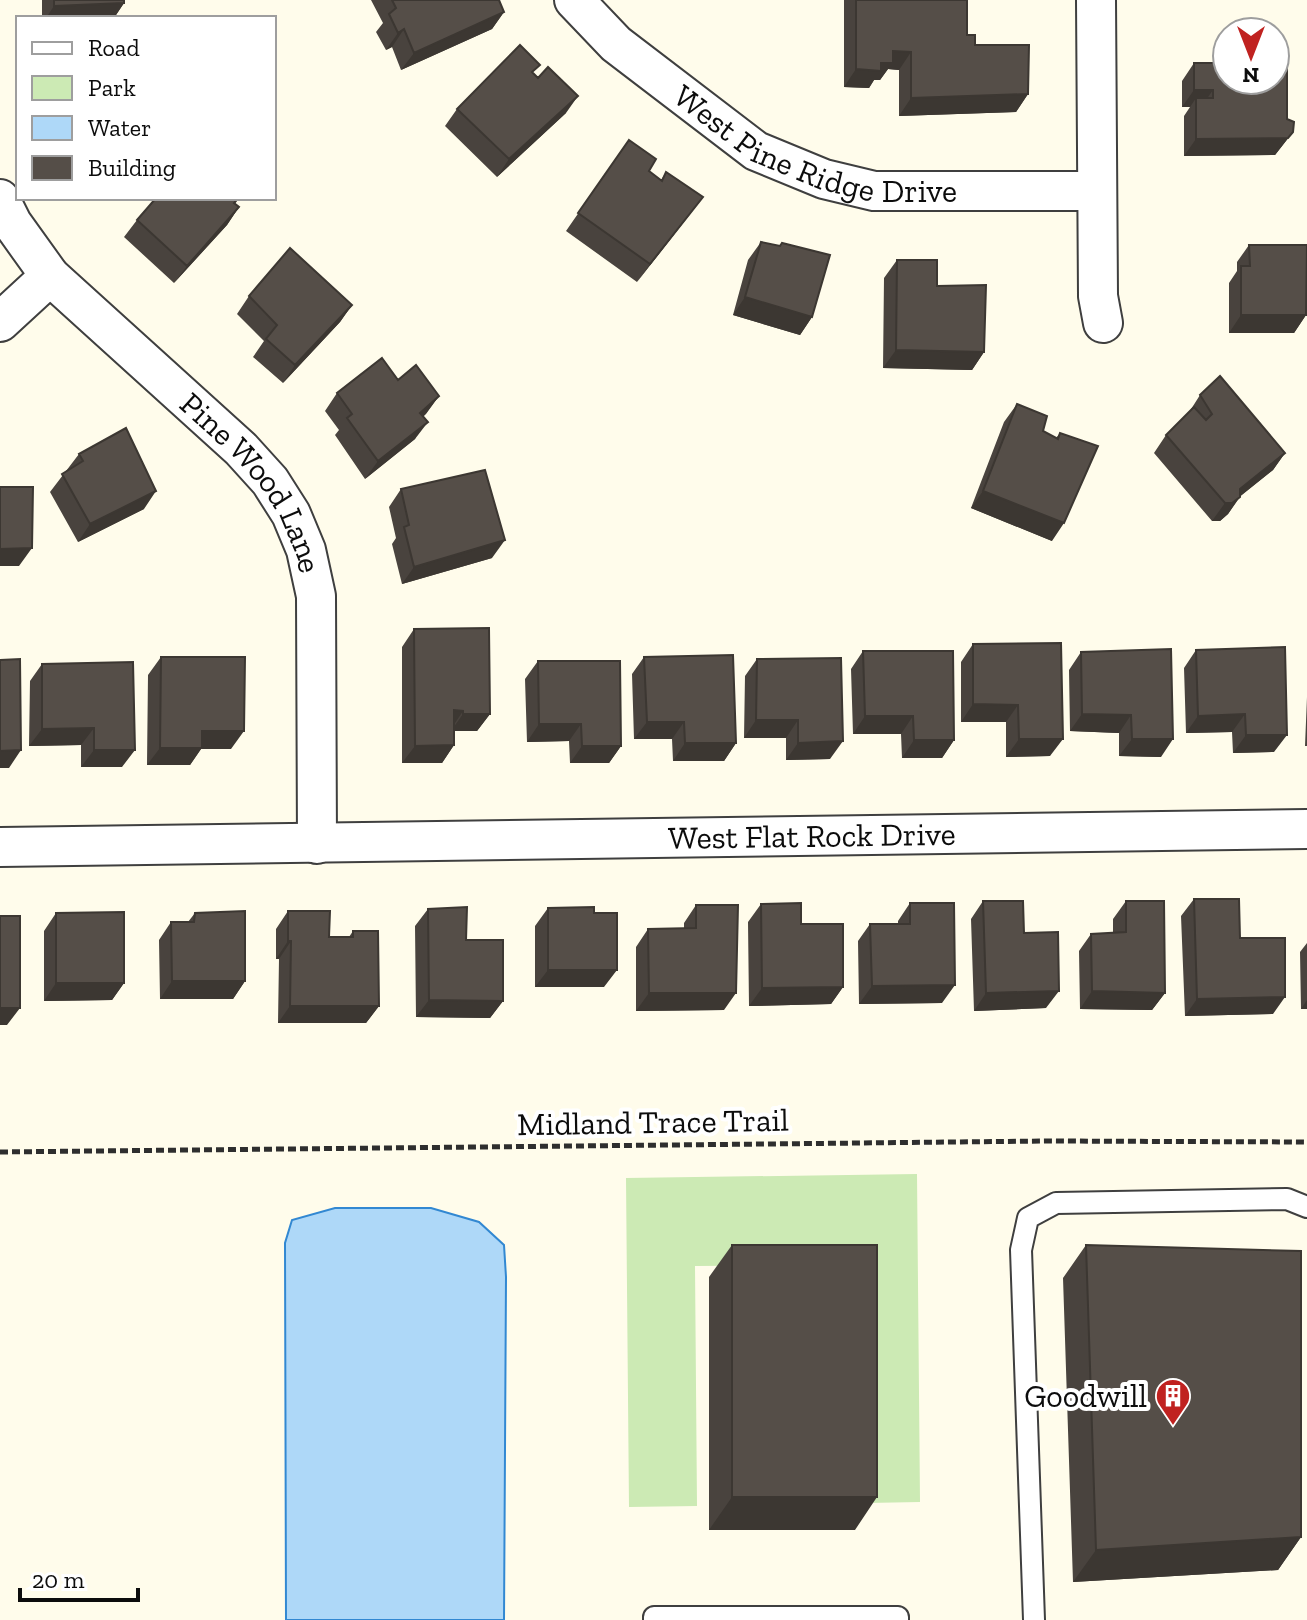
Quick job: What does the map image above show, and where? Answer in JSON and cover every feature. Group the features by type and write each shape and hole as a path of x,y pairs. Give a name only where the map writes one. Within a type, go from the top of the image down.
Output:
{"street":[{"name":"West Pine Ridge Drive","path":"574,0 616,44 756,151 824,179 874,191 1096,191"},
{"path":"1096,0 1098,296 1103,323"},
{"name":"Pine Wood Lane","path":"0,199 12,223 50,276 241,449 270,481 291,514 306,550 316,596 317,844"},
{"path":"0,322 50,276"},
{"name":"West Flat Rock Drive","path":"0,847 1307,829"}],"lane":[{"path":"1034,1620 1021,1250 1028,1218 1056,1203 1287,1199 1307,1207"},
{"path":"654,1620 654,1617 898,1617 898,1620"}],"path":[{"name":"Midland Trace Trail","path":"0,1152 1051,1141 1307,1142"}],"green space":[{"path":"917,1174 920,1502 867,1503 865,1265 695,1266 697,1506 629,1507 626,1178"}],"water":[{"path":"335,1208 431,1208 479,1222 504,1245 504,1620 286,1620 285,1243 292,1220"}],"building":[{"path":"54,0 124,0 124,3 54,6"},
{"path":"392,0 499,0 504,12 414,53 404,29 398,33 389,14 396,8"},
{"path":"856,0 967,0 967,35 975,35 975,45 1029,45 1028,94 911,98 911,52 893,51 893,63 881,63 881,71 856,69"},
{"path":"520,45 540,65 532,72 538,78 548,67 578,96 509,159 457,109"},
{"path":"1194,63 1211,63 1211,90 1194,90"},
{"path":"1287,96 1287,119 1294,122 1293,132 1288,138 1196,139 1196,98"},
{"path":"629,140 656,159 649,171 662,181 666,172 703,197 650,264 578,213"},
{"path":"154,200 236,200 234,203 239,207 187,266 137,220"},
{"path":"761,242 780,246 782,243 830,255 812,317 745,297"},
{"path":"1249,245 1307,245 1306,315 1241,315 1241,266 1250,266"},
{"path":"290,248 352,305 295,365 266,339 277,325 249,296"},
{"path":"897,260 937,260 937,286 986,285 984,352 896,350"},
{"path":"382,358 398,380 416,365 439,396 420,413 428,422 378,461 347,418 352,414 337,393"},
{"path":"1220,376 1285,453 1240,489 1240,497 1232,503 1225,503 1166,435 1194,407 1206,420 1212,414 1200,395"},
{"path":"1017,404 1047,416 1043,431 1058,439 1060,433 1098,446 1064,523 983,491"},
{"path":"126,428 156,491 90,524 62,474 83,461 79,454"},
{"path":"485,470 505,540 414,567 404,527 409,525 401,489"},
{"path":"0,487 33,487 32,548 0,549"},
{"path":"489,628 490,714 463,714 463,711 454,710 454,745 415,746 414,629"},
{"path":"1061,643 1063,739 1019,739 1018,705 973,704 973,644"},
{"path":"1285,647 1287,735 1246,735 1245,714 1198,716 1196,650"},
{"path":"1171,649 1173,739 1132,739 1131,715 1082,714 1081,652"},
{"path":"863,651 953,651 954,740 914,740 913,716 865,716"},
{"path":"733,655 736,743 685,743 684,722 647,722 644,657"},
{"path":"161,657 245,657 244,731 202,731 202,748 160,748"},
{"path":"841,658 843,741 798,743 798,720 756,720 757,659"},
{"path":"20,659 21,750 0,751 0,660"},
{"path":"538,661 620,661 621,746 582,746 581,724 539,724"},
{"path":"133,662 135,750 94,750 94,728 42,729 42,664"},
{"path":"1194,899 1239,899 1240,938 1285,938 1285,997 1197,999"},
{"path":"983,901 1023,901 1024,933 1058,932 1059,991 986,993"},
{"path":"1126,901 1164,901 1165,993 1092,991 1091,934 1126,932"},
{"path":"801,903 801,924 843,924 843,987 762,988 761,904"},
{"path":"910,903 954,903 955,985 872,986 870,924 910,924"},
{"path":"696,905 738,905 736,993 649,993 648,929 696,928"},
{"path":"467,907 466,940 503,940 503,1001 429,1000 428,909"},
{"path":"594,907 594,913 617,913 617,970 548,970 548,908"},
{"path":"245,911 245,981 172,981 171,922 194,922 195,913"},
{"path":"288,911 330,911 329,937 353,937 353,931 378,931 379,1006 290,1006"},
{"path":"124,912 124,983 56,983 56,913"},
{"path":"0,916 20,916 20,1008 0,1008"},
{"path":"732,1245 877,1245 877,1497 732,1497"},
{"name":"Goodwill","path":"1086,1245 1301,1251 1301,1537 1096,1550"}],"place":[{"name":"Goodwill","path":"1173,1427"}]}
